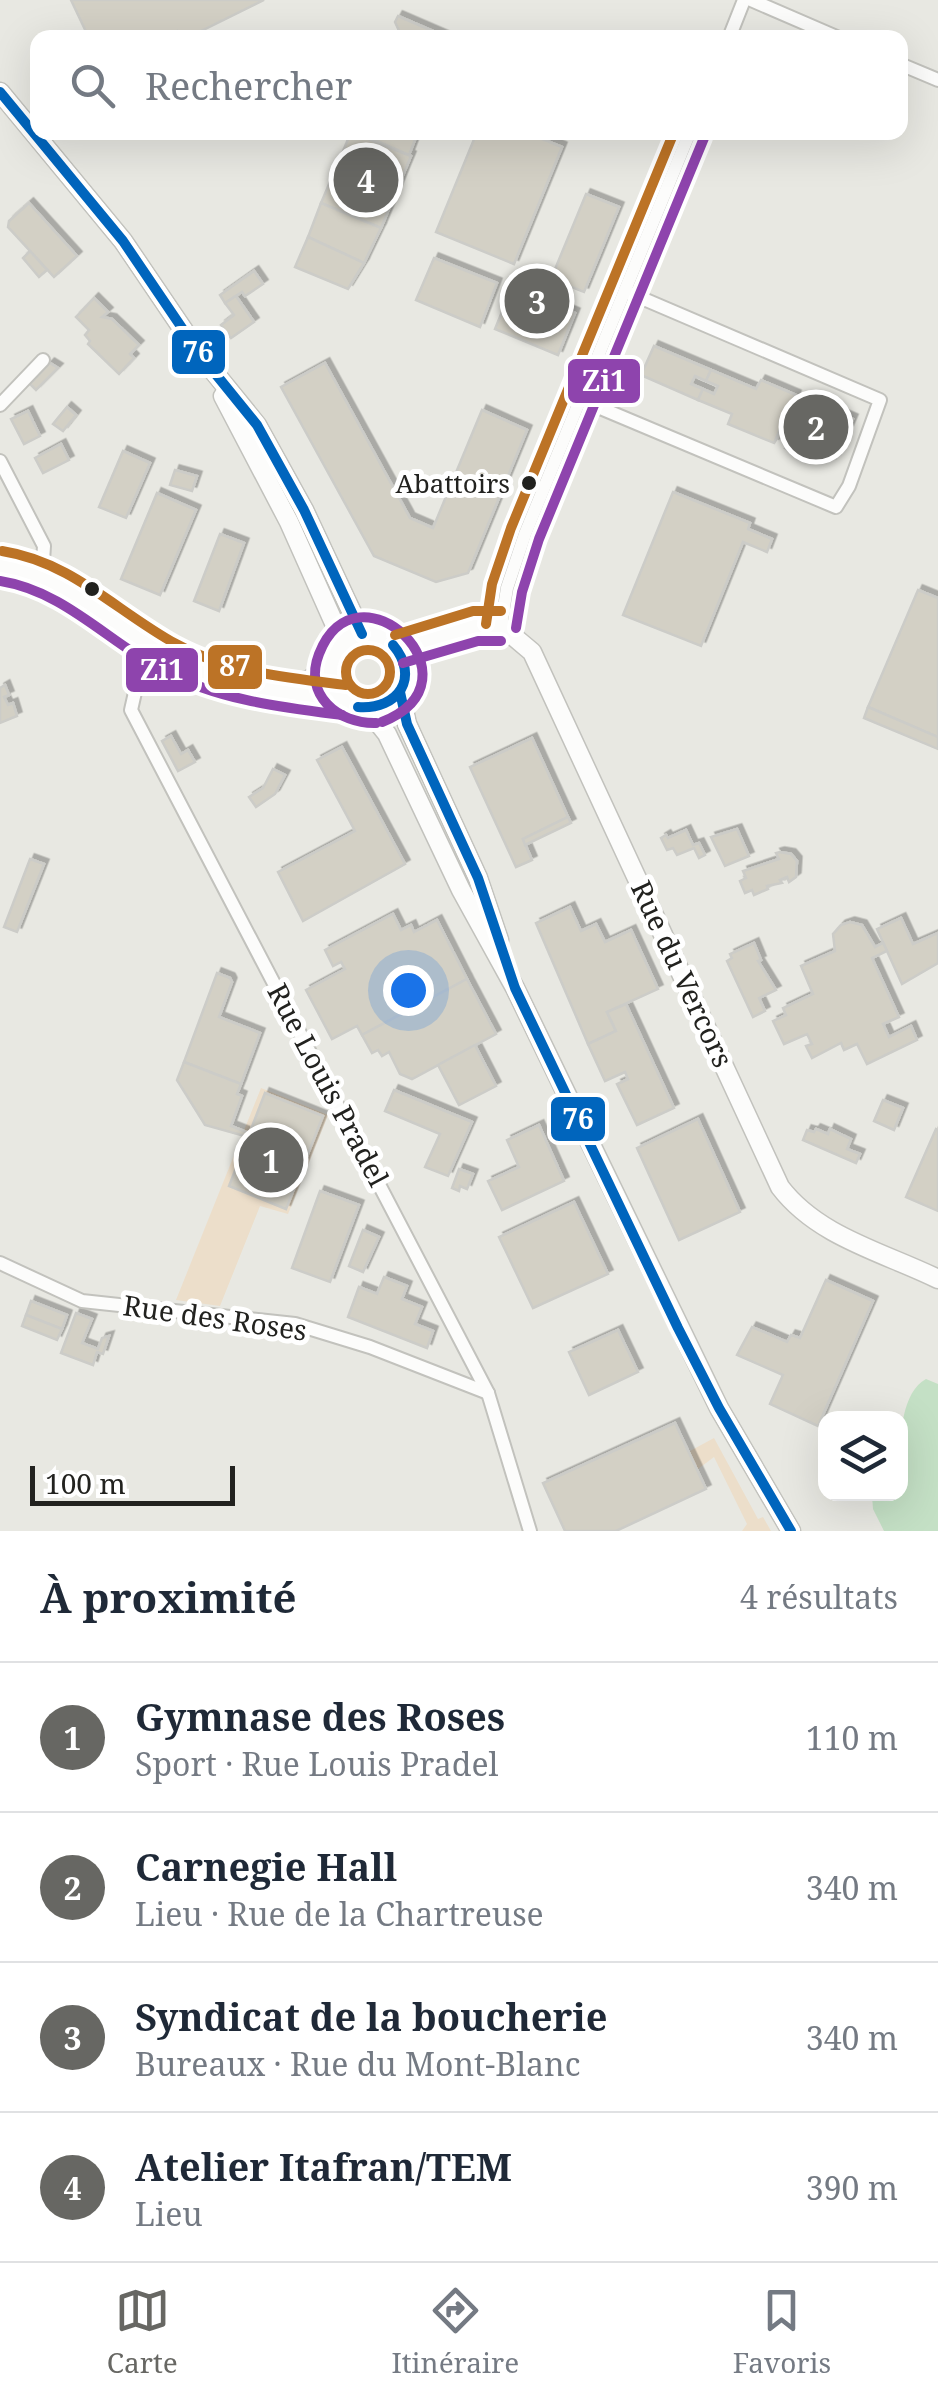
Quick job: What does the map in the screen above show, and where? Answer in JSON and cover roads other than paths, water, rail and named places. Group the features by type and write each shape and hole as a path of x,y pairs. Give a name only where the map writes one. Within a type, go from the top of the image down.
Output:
{"main road":[{"path":"0,92 30,128"},
{"path":"40,140 123,241 202,356 257,425 304,510 362,634"},
{"path":"202,356 288,522 344,643"},
{"path":"0,566 42,576 165,655 211,677 292,696 344,700 366,709 387,734 461,890 515,988 686,1344 791,1531"},
{"path":"402,657 476,626 500,626"},
{"name":"Rue du Vercors","path":"500,626 532,652 780,1187 800,1211 827,1230 938,1279"},
{"path":"270,691 308,680 332,662 344,643 362,634 383,636 402,657 400,692 406,724 478,878 515,988"},
{"path":"332,662 331,678 344,700"},
{"path":"366,709 386,705 400,692"}],"street":[{"path":"733,30 747,0 819,30"},
{"path":"908,67 938,80"},
{"path":"500,626 507,588 525,534 687,140"},
{"path":"579,399 836,507 849,486 880,400 626,291"},
{"path":"0,405 43,360"},
{"path":"0,461 44,546 42,576"},
{"name":"Rue Louis Pradel","path":"165,655 138,679 131,710 488,1393 530,1531"},
{"name":"Rue des Roses","path":"0,1263 82,1301 295,1324 370,1347 488,1393"}],"place":[{"name":"Atelier Itafran/TEM","path":"366,180"},
{"name":"Syndicat de la boucherie","path":"537,301"},
{"name":"Carnegie Hall","path":"816,427"},
{"name":"Abattoirs","path":"529,483"},
{"name":"Gymnase des Roses","path":"271,1160"}]}
